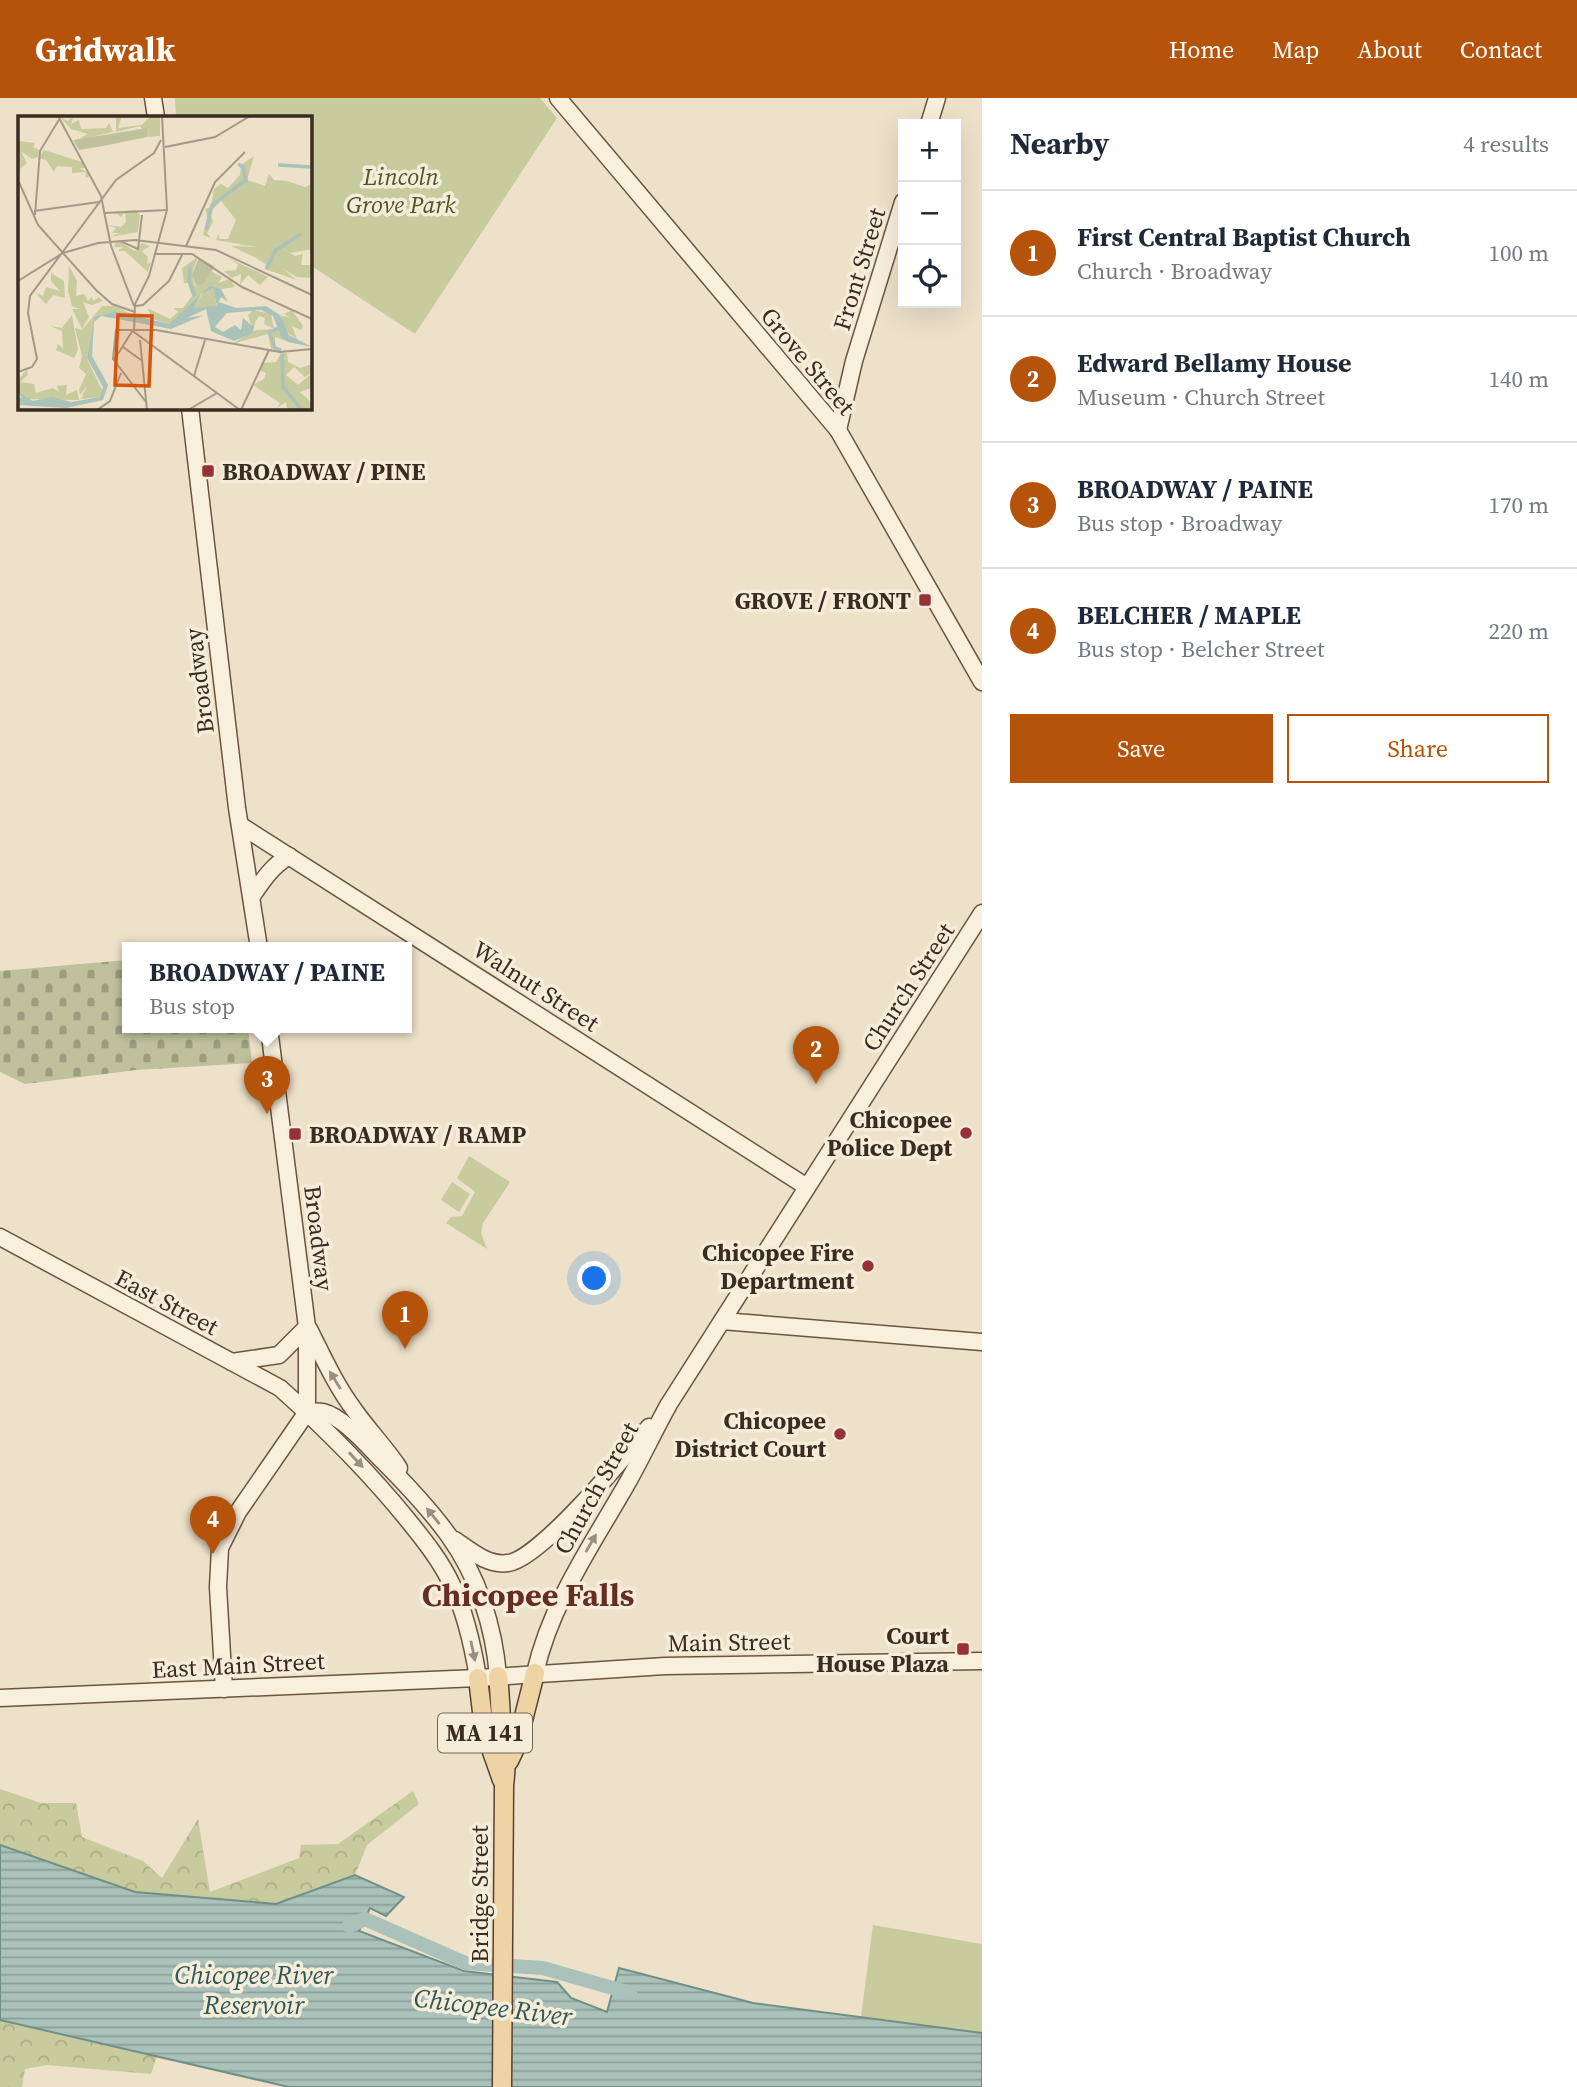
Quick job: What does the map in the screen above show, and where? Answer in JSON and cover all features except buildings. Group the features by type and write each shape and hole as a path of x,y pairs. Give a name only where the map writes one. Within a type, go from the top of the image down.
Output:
{"main road":[{"path":"153,98 156,116"},
{"name":"Grove Street","path":"558,98 838,430 982,682"},
{"path":"931,119 937,98"},
{"name":"Front Street","path":"838,430 854,360 898,218"},
{"name":"Broadway","path":"190,410 240,825 258,942"},
{"name":"Walnut Street","path":"240,825 807,1187"},
{"path":"252,896 277,863 289,856"},
{"name":"Church Street","path":"535,1673 539,1654 573,1574 628,1481 669,1404 982,913"},
{"name":"Broadway","path":"270,1033 307,1327 307,1412"},
{"name":"East Street","path":"0,1237 280,1388 307,1412"},
{"path":"722,1321 982,1342"},
{"path":"232,1363 279,1355 307,1327 337,1384 449,1536 467,1566 482,1601 493,1639 498,1676"},
{"name":"Church Street","path":"449,1536 488,1560 510,1563 522,1559 610,1474 669,1404"},
{"path":"307,1412 321,1412 333,1416 363,1441 417,1496"},
{"path":"307,1412 376,1481 436,1557 461,1606 478,1678"},
{"path":"224,1689 218,1587 220,1548 238,1512 307,1412"},
{"name":"Main Street","path":"478,1678 665,1665 982,1661"},
{"path":"505,1776 517,1744 535,1673"},
{"name":"Bridge Street","path":"498,1676 506,1745 502,2087"},
{"name":"East Main Street","path":"0,1698 478,1678"},
{"name":"Bridge Street","path":"478,1678 484,1729 505,1776"}],"green space":[{"name":"Lincoln Grove Park","path":"175,98 540,98 557,118 415,334 312,266 312,116 176,116"},
{"path":"122,960 122,1033 249,1033 252,1063 136,1070 25,1084 0,1072 0,971"},
{"path":"469,1156 510,1182 483,1223 481,1233 487,1249 446,1223 451,1217 462,1216 475,1192 457,1178"},
{"path":"452,1182 470,1194 459,1212 441,1200"},
{"path":"0,1789 41,1803 76,1803 82,1837 143,1861 162,1878 198,1819 210,1892 299,1858 301,1845 338,1844 413,1791 419,1804 367,1845 355,1875 276,1904 134,1892 0,1845"},
{"path":"873,1925 982,1944 982,2033 861,2017"},
{"path":"0,2020 157,2056 151,2074 47,2065 25,2069 22,2087 0,2087"}],"water":[{"path":"0,1845 135,1892 276,1904 355,1875 404,1897 386,1916 370,1908 359,1931 464,1971 557,1982 571,1998 607,2012 619,1968 753,2003 982,2033 982,2087 289,2087 0,2020"}],"waterway":[{"path":"349,1926 365,1919 465,1963 543,1968 630,1993"}],"place":[{"name":"BROADWAY / PINE","path":"208,471"},
{"name":"GROVE / FRONT","path":"925,600"},
{"name":"Edward Bellamy House","path":"816,1084"},
{"name":"BROADWAY / PAINE","path":"267,1114"},
{"name":"Chicopee Police Dept","path":"966,1133"},
{"name":"BROADWAY / RAMP","path":"295,1134"},
{"name":"Chicopee Fire Department","path":"868,1266"},
{"name":"First Central Baptist Church","path":"405,1349"},
{"name":"Chicopee District Court","path":"840,1434"},
{"name":"BELCHER / MAPLE","path":"213,1554"},
{"name":"Court House Plaza","path":"963,1649"}],"district":[{"name":"Chicopee Falls","path":"528,1595"}],"water label":[{"name":"Chicopee River Reservoir","path":"254,1990"},
{"name":"Chicopee River","path":"493,2007"}]}
